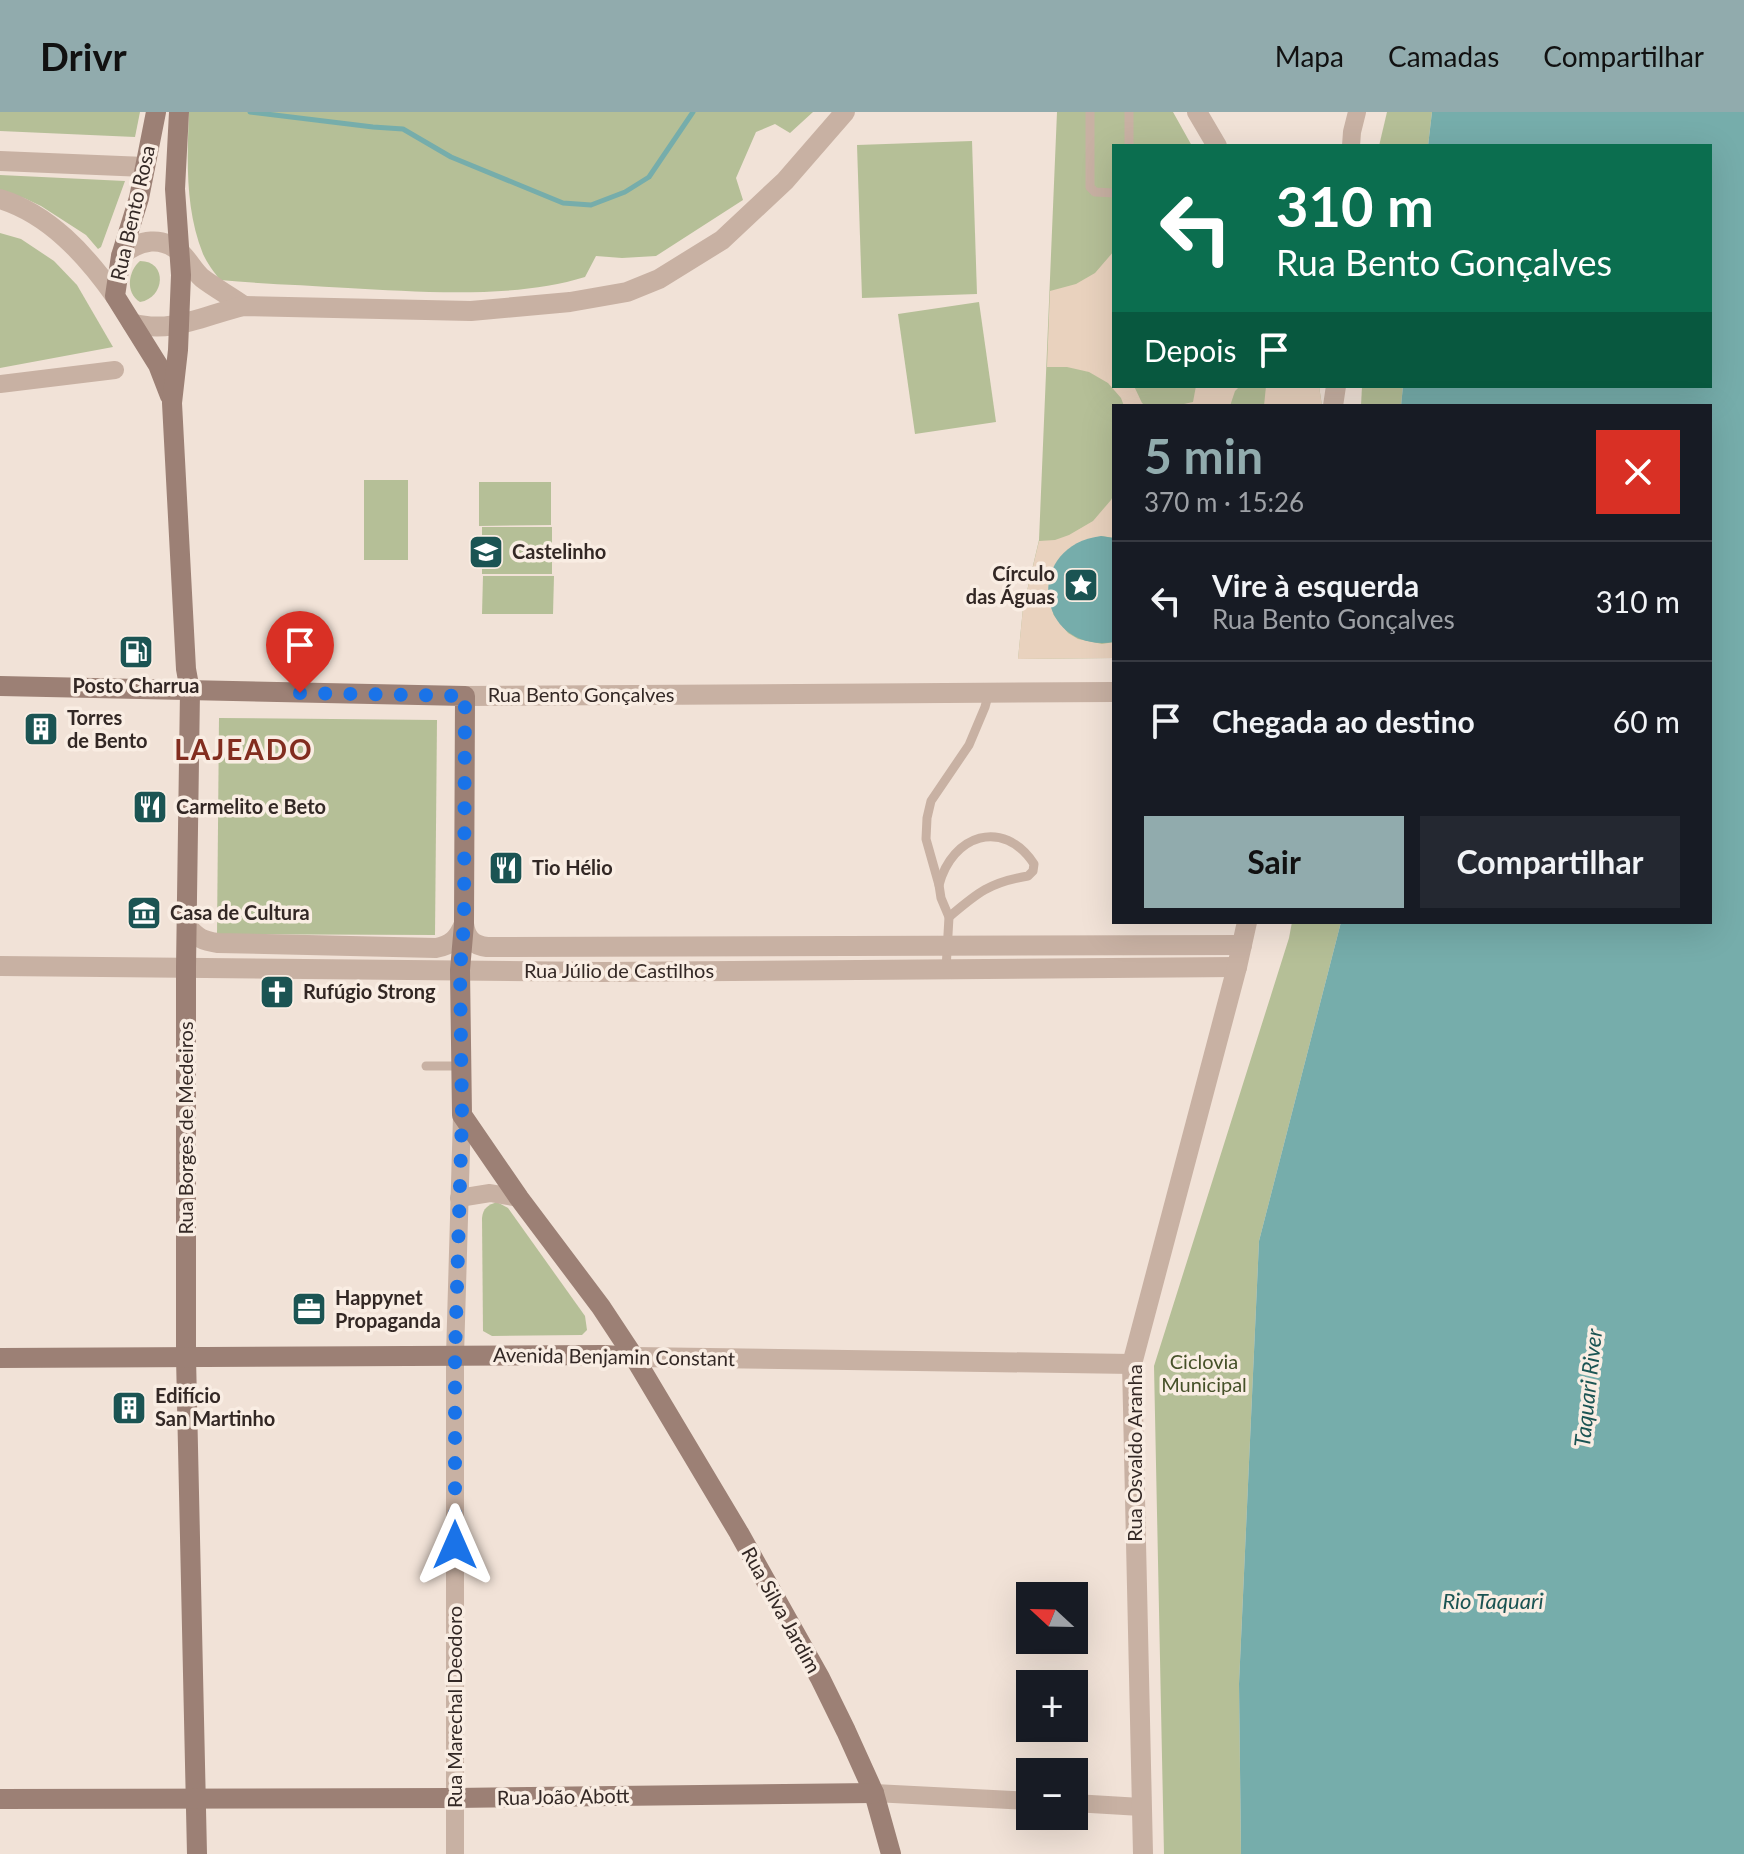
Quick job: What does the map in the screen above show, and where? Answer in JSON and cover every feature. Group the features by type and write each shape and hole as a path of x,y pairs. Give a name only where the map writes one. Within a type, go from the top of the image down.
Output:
{"main road":[{"name":"Rua Bento Rosa","path":"150,352 115,296 121,256 139,198 156,112"},
{"name":"Rua Bento Rosa","path":"178,350 180,252 175,189 179,112"},
{"path":"145,167 157,176 179,231"},
{"name":"Rua Borges de Medeiros","path":"178,350 172,403 186,669 190,691 186,1357 197,1854"},
{"name":"Rua Borges de Medeiros","path":"150,352 164,378 172,403"},
{"name":"Rua Bento Gonçalves","path":"0,686 465,696"},
{"name":"Rua Marechal Deodoro","path":"462,1115 460,970 464,924 465,696"},
{"name":"Rua Silva Jardim","path":"462,1115 519,1198 601,1307 647,1377 739,1533 846,1731 874,1793 891,1854"},
{"name":"Rua Silva Jardim","path":"601,1307 608,1343 604,1355"},
{"path":"604,1355 647,1377"},
{"name":"Avenida Benjamin Constant","path":"0,1358 634,1357"},
{"name":"Rua João Abott","path":"0,1799 874,1793"}],"street":[{"path":"132,323 148,327 179,325 244,306 471,311 570,302 627,292 659,279 722,240 785,181 845,112"},
{"path":"1197,112 1216,144"},
{"path":"1351,144 1357,112"},
{"path":"0,161 145,167"},
{"path":"0,199 30,211 61,235 96,269 115,296"},
{"path":"121,256 140,242 171,247 180,252 201,277 244,306"},
{"path":"0,384 115,370"},
{"name":"Rua Bento Gonçalves","path":"465,696 1112,692"},
{"path":"187,926 203,941 218,943 436,948 455,941 464,924"},
{"name":"Rua Júlio de Castilhos","path":"464,924 470,941 478,946 1242,945"},
{"name":"Rua Osvaldo Aranha","path":"1143,1854 1132,1364 1247,924"},
{"path":"1110,968 1111,946"},
{"path":"603,947 603,972"},
{"path":"783,947 783,970"},
{"name":"Rua Júlio de Castilhos","path":"0,966 603,972 1237,967"},
{"name":"Rua Marechal Deodoro","path":"455,1854 455,1356 462,1115"},
{"path":"459,1198 490,1193 519,1198"},
{"name":"Avenida Benjamin Constant","path":"634,1357 1132,1364"},
{"name":"Rua João Abott","path":"874,1793 1016,1800"},
{"path":"1088,1804 1141,1807"}],"lane":[{"path":"1090,112 1090,187 1095,192 1112,193"},
{"path":"1129,112 1129,144"},
{"path":"946,969 949,917 926,839 927,818 931,801 969,745 989,692"},
{"path":"939,885 943,872 962,846 986,836 1014,843 1026,852 1034,864 1028,876 1005,880 982,890 949,917"},
{"path":"426,1066 462,1066"}],"green space":[{"path":"0,112 140,112 135,137 0,131"},
{"path":"189,112 813,112 790,133 775,124 756,132 736,178 743,200 656,256 596,256 585,277 529,289 468,292 220,280 203,254 193,219 188,166"},
{"path":"1057,112 1173,112 1191,144 1112,144 1112,388 1319,388 1322,404 1112,404 1112,658 1018,659 1023,608 1039,540"},
{"path":"1387,112 1432,112 1428,144 1379,144"},
{"path":"972,141 977,294 862,298 857,145"},
{"path":"0,175 125,181 98,249 86,235 41,206 24,198 0,193"},
{"path":"0,233 21,239 54,261 77,285 113,347 0,368"},
{"path":"140,261 155,267 160,280 154,294 140,302 132,293 130,282 133,270"},
{"path":"979,302 996,422 915,434 898,314"},
{"path":"1362,388 1403,388 1401,404 1361,404"},
{"path":"364,480 408,480 408,560 364,560"},
{"path":"479,482 551,482 551,525 479,526"},
{"path":"482,527 552,527 552,574 482,574"},
{"path":"483,576 554,576 553,614 482,614"},
{"path":"219,718 437,720 435,935 217,934"},
{"name":"Ciclovia Municipal","path":"1292,924 1340,924 1259,1241 1239,1684 1241,1854 1164,1854 1154,1366"},
{"path":"497,1202 508,1208 585,1316 587,1330 582,1335 492,1336 483,1331 482,1218 486,1207"}],"shaded area":[{"path":"1112,253 1112,388 1089,372 1047,367 1050,291 1076,284 1095,273"},
{"path":"1112,388 1135,388 1143,404 1123,404"},
{"path":"1196,388 1238,388 1231,404 1184,404 1193,402"},
{"path":"1266,388 1319,388 1322,404 1264,404"},
{"path":"1111,500 1112,538 1101,536 1053,614 1068,633 1078,639 1102,644 1112,642 1112,658 1018,659 1023,608 1039,541 1069,535 1093,521"}],"water":[{"name":"Rio Taquari","path":"1432,112 1744,112 1744,1854 1241,1854 1239,1684 1259,1241 1340,924 1712,924 1712,404 1401,404 1403,388 1712,388 1712,144 1428,144"},
{"name":"Círculo das Águas","path":"1101,536 1112,538 1112,642 1088,641 1068,632 1055,616 1049,597 1050,577 1059,558 1076,544"}],"waterway":[{"path":"250,112 403,129 451,157 563,203 591,205 625,192 649,177 693,112"}],"place":[{"name":"Castelinho","path":"486,552"},
{"name":"Círculo das Águas","path":"1081,585"},
{"name":"Posto Charrua","path":"136,652"},
{"name":"Torres de Bento","path":"41,729"},
{"name":"Carmelito e Beto","path":"150,807"},
{"name":"Tio Hélio","path":"506,868"},
{"name":"Casa de Cultura","path":"144,913"},
{"name":"Rufúgio Strong","path":"277,992"},
{"name":"Happynet Propaganda","path":"309,1309"},
{"name":"Edifício San Martinho","path":"129,1408"}],"district":[{"name":"LAJEADO","path":"244,750"}],"route":[{"path":"300,693 465,696 455,1545"}],"water label":[{"name":"Taquari River","path":"1588,1388"}]}
